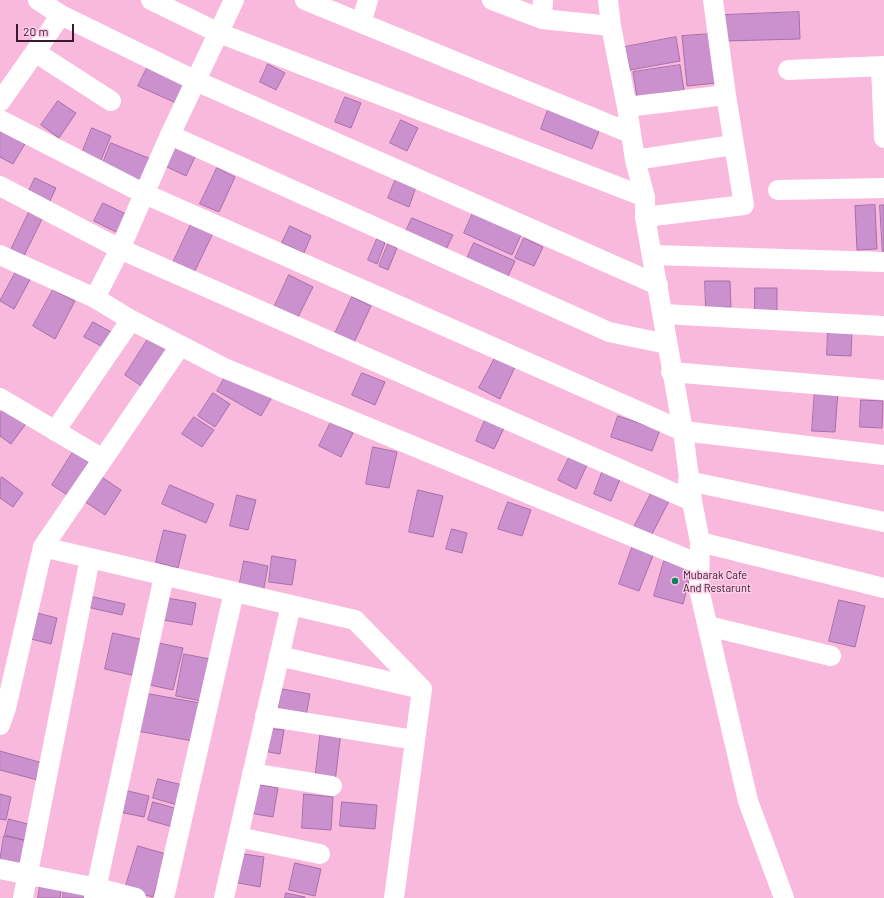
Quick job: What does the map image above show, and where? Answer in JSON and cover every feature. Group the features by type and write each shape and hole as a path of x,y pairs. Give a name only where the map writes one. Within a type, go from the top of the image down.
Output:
{"street":[{"path":"38,0 61,15 196,81 658,285"},
{"path":"151,0 219,33 645,198"},
{"path":"94,298 120,249 170,135 234,0"},
{"path":"305,0 630,133"},
{"path":"360,23 368,0"},
{"path":"492,0 542,20 611,26"},
{"path":"542,20 543,0"},
{"path":"608,0 611,26 627,107 635,160 645,198 645,217 663,314 671,372 683,431 688,481 700,542 699,589 748,801 784,898"},
{"path":"645,217 744,205 733,145 713,0"},
{"path":"0,102 61,15"},
{"path":"35,52 111,101"},
{"path":"788,70 882,67 884,138"},
{"path":"627,107 726,96"},
{"path":"0,120 145,194 683,431 884,455"},
{"path":"170,135 609,332 667,344"},
{"path":"635,160 733,145"},
{"path":"0,186 120,249 692,502"},
{"path":"778,190 884,188"},
{"path":"0,255 94,298 180,346 224,368 699,564"},
{"path":"653,255 884,262"},
{"path":"663,314 884,326"},
{"path":"54,431 132,320"},
{"path":"0,725 6,708 43,547 180,346"},
{"path":"671,372 884,390"},
{"path":"0,398 102,460"},
{"path":"688,481 884,522"},
{"path":"700,542 884,588"},
{"path":"43,547 355,620 422,689"},
{"path":"23,898 90,558"},
{"path":"96,893 164,576"},
{"path":"164,898 234,592"},
{"path":"224,898 291,605"},
{"path":"708,626 831,656"},
{"path":"279,656 422,689"},
{"path":"394,898 422,689"},
{"path":"265,716 415,740"},
{"path":"252,773 332,786"},
{"path":"238,837 320,854"},
{"path":"0,870 28,875 96,893 136,898"}],"building":[{"path":"799,12 800,39 725,41 724,15"},
{"path":"711,34 716,83 687,86 682,36"},
{"path":"676,37 680,61 630,70 625,47"},
{"path":"268,64 285,73 276,90 260,82"},
{"path":"680,65 684,90 637,97 633,72"},
{"path":"148,66 185,83 176,103 138,86"},
{"path":"345,97 361,103 351,128 335,122"},
{"path":"58,101 76,113 59,138 41,125"},
{"path":"549,107 601,126 592,149 541,129"},
{"path":"401,120 418,128 407,151 390,143"},
{"path":"0,128 26,142 13,164 0,157"},
{"path":"92,128 111,136 99,165 80,158"},
{"path":"111,143 151,159 142,181 102,165"},
{"path":"175,146 196,155 186,176 165,166"},
{"path":"217,168 235,177 219,212 200,204"},
{"path":"397,176 417,184 409,207 388,198"},
{"path":"35,178 56,188 49,203 28,193"},
{"path":"103,203 130,216 120,234 94,221"},
{"path":"875,205 877,249 857,250 855,206"},
{"path":"880,205 884,205 884,256 883,256"},
{"path":"31,208 44,215 21,262 8,256"},
{"path":"473,213 521,235 512,255 464,233"},
{"path":"412,218 453,235 443,256 403,238"},
{"path":"192,222 214,231 192,277 171,267"},
{"path":"290,226 311,236 304,253 282,243"},
{"path":"524,238 543,247 534,266 515,258"},
{"path":"377,239 385,243 377,264 368,260"},
{"path":"474,243 515,261 505,283 464,265"},
{"path":"388,244 397,248 388,270 379,266"},
{"path":"18,268 32,276 14,309 0,301"},
{"path":"289,275 313,287 294,325 271,314"},
{"path":"705,281 730,281 731,307 706,308"},
{"path":"755,288 777,288 777,312 755,312"},
{"path":"53,290 75,301 55,339 33,326"},
{"path":"352,297 371,306 351,349 332,340"},
{"path":"93,322 115,334 107,349 84,337"},
{"path":"828,329 852,331 851,356 827,355"},
{"path":"150,336 168,349 143,387 125,375"},
{"path":"495,358 515,367 500,399 479,388"},
{"path":"228,372 272,397 261,416 217,391"},
{"path":"362,373 385,382 375,405 352,395"},
{"path":"815,389 838,391 835,432 812,431"},
{"path":"213,393 230,404 215,427 198,416"},
{"path":"861,400 883,401 882,428 860,427"},
{"path":"6,405 28,421 11,444 0,436 0,414"},
{"path":"618,416 660,430 652,451 611,437"},
{"path":"194,417 214,430 202,447 182,434"},
{"path":"485,420 504,428 494,449 476,441"},
{"path":"331,422 353,433 341,457 319,446"},
{"path":"373,447 397,452 389,488 366,484"},
{"path":"73,452 93,465 72,498 52,485"},
{"path":"570,456 587,465 576,489 558,480"},
{"path":"603,470 621,477 611,501 594,494"},
{"path":"97,474 121,490 105,515 81,499"},
{"path":"2,477 23,493 13,507 0,498 0,479"},
{"path":"170,485 214,504 206,523 162,504"},
{"path":"418,490 443,496 433,537 409,532"},
{"path":"652,492 669,501 650,538 633,529"},
{"path":"237,495 256,500 248,530 230,526"},
{"path":"508,502 531,510 522,536 498,529"},
{"path":"452,529 467,533 462,553 446,549"},
{"path":"164,530 186,535 178,568 156,562"},
{"path":"633,545 654,553 639,591 619,584"},
{"path":"272,556 296,560 292,585 269,582"},
{"path":"244,561 268,566 263,593 239,588"},
{"path":"664,561 692,568 683,604 654,596"},
{"path":"89,596 125,604 122,615 87,607"},
{"path":"167,598 196,603 192,625 163,620"},
{"path":"839,600 865,606 855,647 829,641"},
{"path":"37,613 57,618 51,644 31,639"},
{"path":"113,633 144,640 136,676 105,669"},
{"path":"154,642 183,648 173,690 145,684"},
{"path":"184,654 210,659 201,701 176,696"},
{"path":"282,689 310,694 306,716 278,711"},
{"path":"144,693 200,703 193,741 137,731"},
{"path":"266,728 284,730 280,754 263,751"},
{"path":"321,729 341,732 335,782 315,780"},
{"path":"0,751 46,764 41,781 0,770"},
{"path":"158,779 187,786 181,806 153,798"},
{"path":"255,784 278,788 273,817 249,813"},
{"path":"124,790 149,796 144,817 119,812"},
{"path":"0,794 11,797 6,820 0,819"},
{"path":"304,794 333,797 331,830 302,828"},
{"path":"153,802 178,809 173,827 148,820"},
{"path":"342,802 377,805 375,829 340,826"},
{"path":"9,819 31,825 27,841 5,835"},
{"path":"4,836 30,841 25,866 0,861"},
{"path":"138,846 166,854 153,897 125,889"},
{"path":"237,853 264,857 260,887 233,882"},
{"path":"295,863 321,869 315,896 289,890"},
{"path":"41,881 62,885 60,898 38,898"},
{"path":"64,888 90,892 89,898 63,898"},
{"path":"286,893 305,897 305,898 285,898"}],"place":[{"name":"Mubarak Cafe And Restarunt","path":"675,581"}]}
